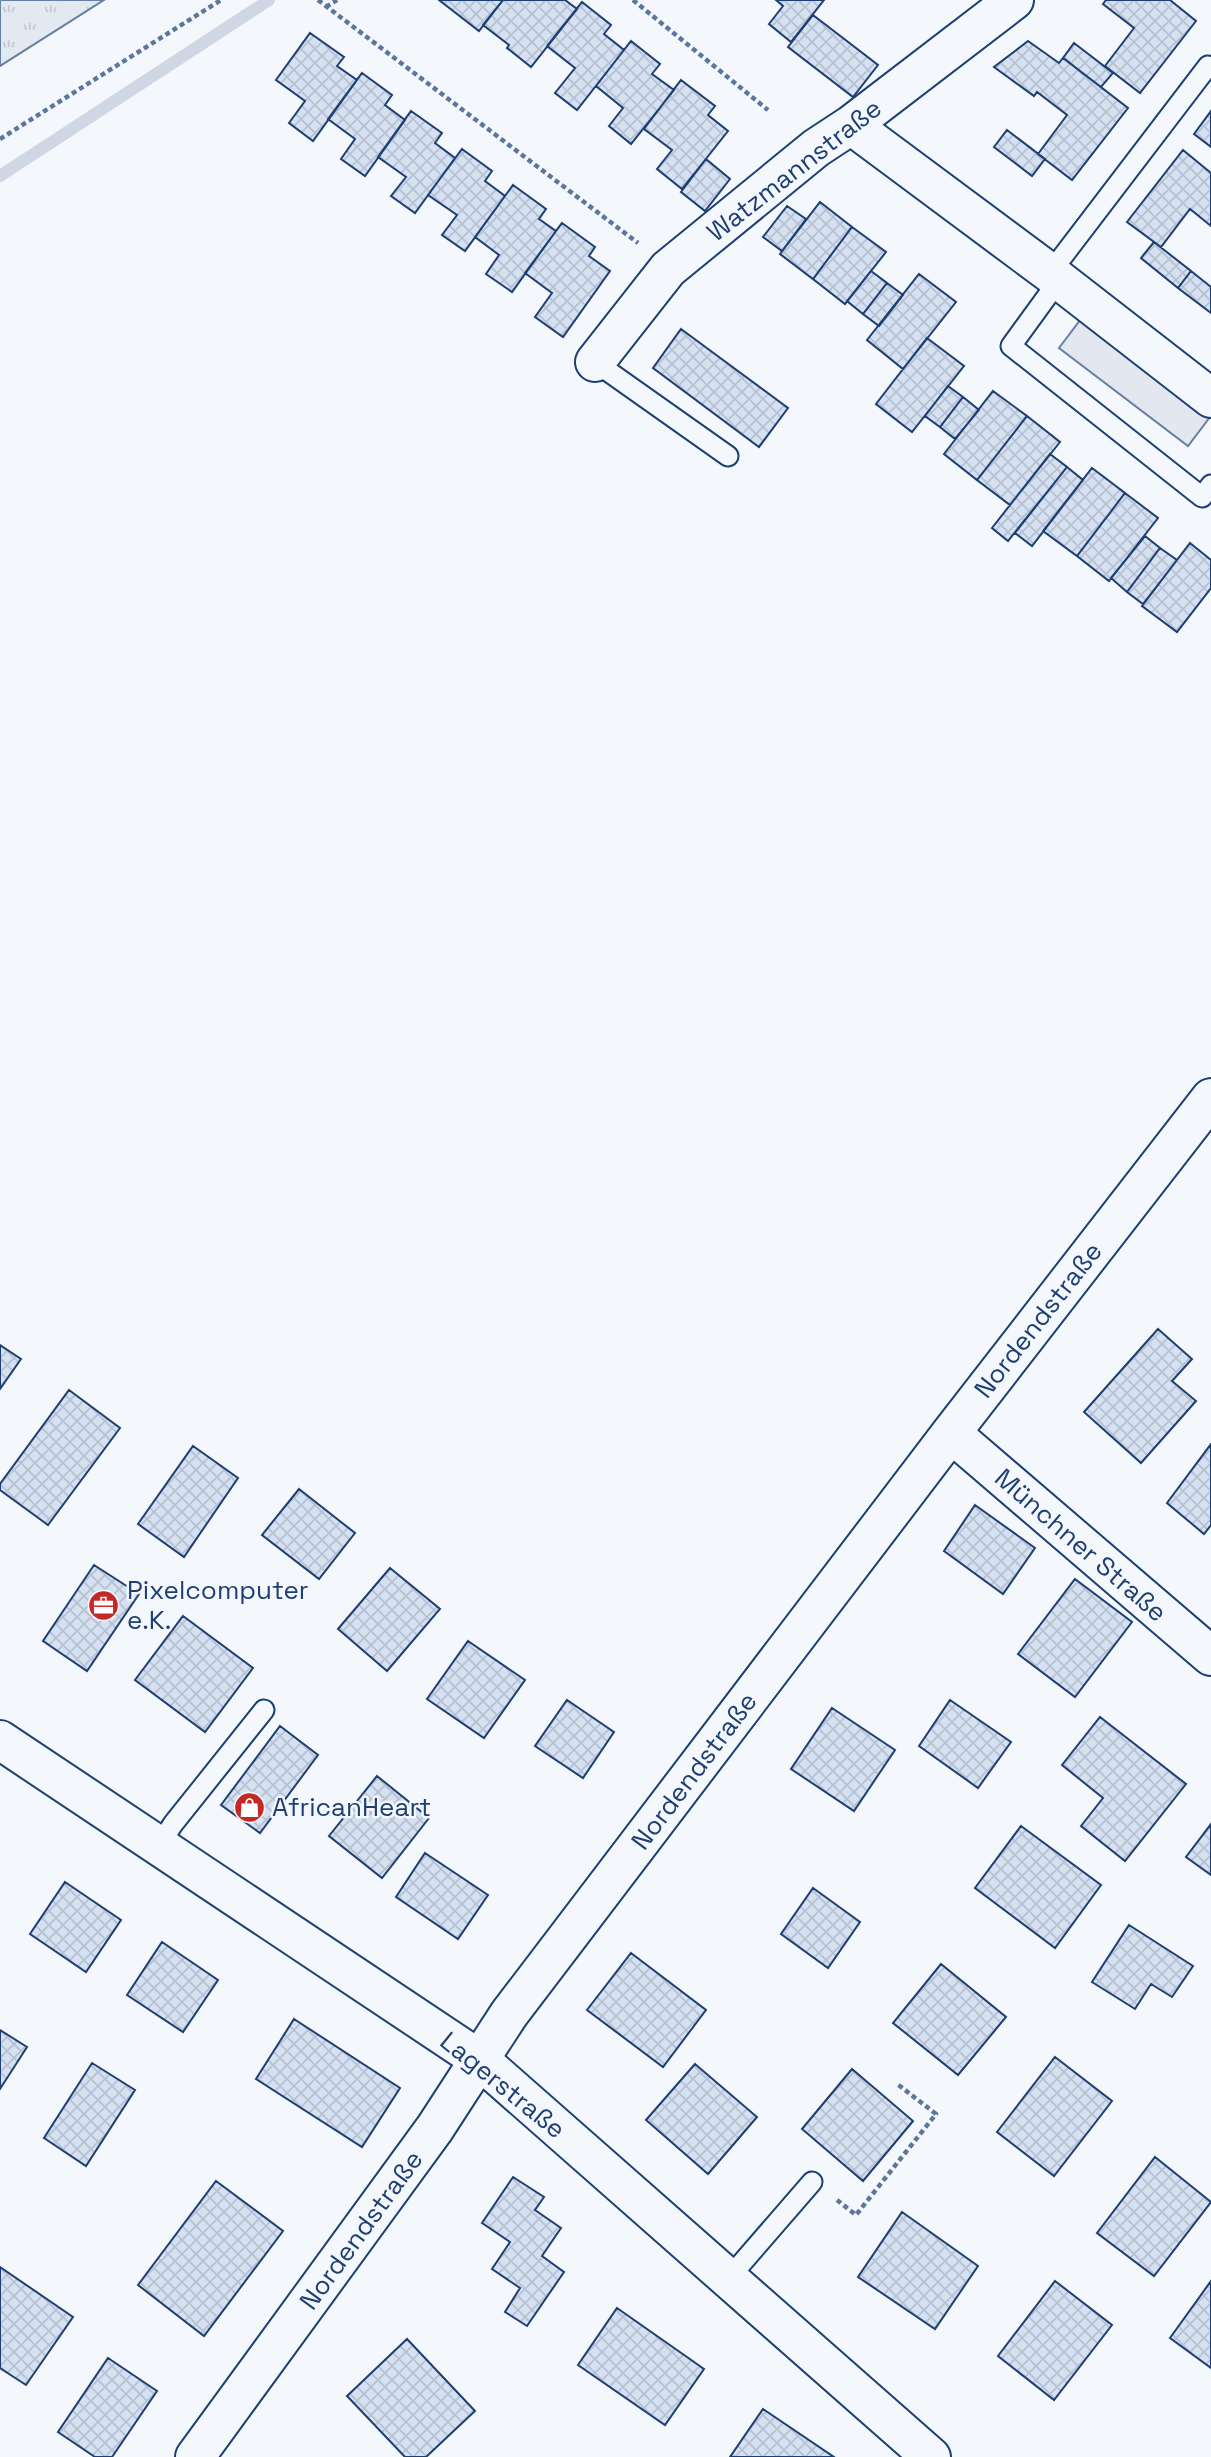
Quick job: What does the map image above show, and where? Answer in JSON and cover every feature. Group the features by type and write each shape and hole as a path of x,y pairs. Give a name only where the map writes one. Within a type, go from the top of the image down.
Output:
{"street":[{"name":"Watzmannstraße","path":"595,362 668,269 816,148 851,125 1014,0"},
{"path":"851,125 1211,398"},
{"name":"Nordendstraße","path":"195,2457 435,2128 509,2014 951,1433 1207,1111"},
{"name":"Münchner Straße","path":"951,1433 1211,1656"},
{"name":"Lagerstraße","path":"0,1740 480,2060 931,2457"}],"lane":[{"path":"1208,66 1054,277 1011,346 1202,497 1211,485"},
{"path":"595,362 728,456"},
{"path":"159,1846 173,1824 264,1710"},
{"path":"728,2279 812,2182"}],"path":[{"path":"0,139 221,0"},
{"path":"317,0 645,248 668,269"},
{"path":"326,8 337,0"},
{"path":"633,0 768,110"},
{"path":"812,2182 856,2215 936,2114 896,2084"}],"green space":[{"path":"0,0 104,0 0,66"}],"shaded area":[{"path":"1081,319 1210,417 1188,446 1059,348"}],"building":[{"path":"439,0 503,0 479,31"},
{"path":"503,0 565,0 577,9 531,67 483,25"},
{"path":"776,0 824,0 791,42 769,24 783,6"},
{"path":"1106,0 1170,0 1196,21 1140,93 1105,66 1134,28 1103,4"},
{"path":"582,2 611,25 604,34 624,50 577,110 555,93 575,68 547,46"},
{"path":"813,15 878,65 853,97 788,47"},
{"path":"310,33 344,57 337,66 357,80 313,141 289,123 305,101 276,80"},
{"path":"631,41 660,64 652,74 674,90 631,144 609,126 623,108 596,86"},
{"path":"1028,41 1059,63 1063,58 1128,108 1072,180 1038,154 1067,115 1037,92 1034,96 994,67"},
{"path":"1074,43 1113,73 1101,87 1063,58"},
{"path":"362,73 392,95 385,105 405,120 365,176 341,159 355,139 328,119"},
{"path":"681,80 715,106 708,115 728,131 682,189 657,169 672,150 644,129"},
{"path":"411,111 442,133 435,143 455,158 415,213 391,196 406,177 378,157"},
{"path":"1211,111 1211,147 1194,134"},
{"path":"1007,130 1045,159 1032,176 994,147"},
{"path":"462,149 492,171 485,181 505,196 465,251 442,235 457,215 428,195"},
{"path":"1183,150 1211,173 1211,226 1190,209 1161,247 1127,222"},
{"path":"706,159 730,179 705,211 681,192"},
{"path":"513,185 546,209 539,219 556,231 512,292 486,274 499,255 475,237"},
{"path":"820,202 852,227 813,279 780,254"},
{"path":"787,206 806,219 782,251 763,237"},
{"path":"562,223 595,247 589,256 610,271 563,337 535,317 552,293 525,273"},
{"path":"852,227 886,252 845,304 813,279"},
{"path":"1154,242 1191,271 1178,288 1141,258"},
{"path":"871,271 887,283 863,314 847,301"},
{"path":"1191,271 1211,287 1211,313 1178,288"},
{"path":"919,274 956,302 903,369 867,340"},
{"path":"887,283 903,295 879,326 863,314"},
{"path":"681,329 788,408 759,447 653,368"},
{"path":"927,338 964,366 912,432 876,404"},
{"path":"948,386 963,397 940,427 925,416"},
{"path":"993,391 1027,416 977,480 944,454"},
{"path":"963,397 979,410 955,439 940,427"},
{"path":"1027,416 1060,442 1010,505 977,480"},
{"path":"1050,454 1067,467 1008,541 992,528"},
{"path":"1067,467 1083,480 1032,546 1015,533"},
{"path":"1092,468 1125,493 1077,556 1043,531"},
{"path":"1125,493 1158,518 1109,581 1077,556"},
{"path":"1145,536 1160,548 1127,592 1111,578"},
{"path":"1190,543 1211,560 1211,588 1177,632 1142,606"},
{"path":"1160,548 1177,560 1143,604 1127,592"},
{"path":"1158,1329 1192,1359 1172,1381 1196,1401 1141,1463 1084,1412"},
{"path":"0,1345 21,1359 0,1389"},
{"path":"69,1390 120,1428 48,1525 0,1490 0,1484"},
{"path":"1211,1444 1211,1525 1204,1534 1167,1503"},
{"path":"193,1446 238,1478 184,1557 138,1524"},
{"path":"299,1489 355,1533 319,1579 262,1535"},
{"path":"975,1505 1035,1548 1003,1594 944,1551"},
{"path":"94,1565 139,1594 87,1671 43,1641"},
{"path":"390,1568 440,1609 387,1671 338,1629"},
{"path":"1075,1579 1132,1622 1075,1697 1018,1654"},
{"path":"183,1616 253,1668 205,1732 135,1680"},
{"path":"468,1641 525,1680 484,1738 427,1699"},
{"path":"567,1700 614,1732 583,1778 535,1746"},
{"path":"950,1700 1011,1742 978,1788 919,1746"},
{"path":"832,1708 895,1750 854,1811 791,1769"},
{"path":"1100,1717 1186,1784 1125,1861 1081,1826 1103,1798 1062,1765"},
{"path":"280,1726 318,1755 260,1833 221,1805"},
{"path":"377,1776 429,1818 382,1878 329,1836"},
{"path":"1211,1824 1211,1875 1186,1857"},
{"path":"1021,1826 1101,1885 1055,1948 975,1888"},
{"path":"425,1853 488,1895 458,1939 396,1897"},
{"path":"65,1882 121,1920 86,1972 30,1934"},
{"path":"813,1888 860,1922 828,1968 781,1934"},
{"path":"1129,1925 1193,1966 1172,1997 1151,1984 1135,2009 1092,1982"},
{"path":"162,1942 218,1980 183,2032 127,1995"},
{"path":"631,1953 706,2010 663,2067 587,2010"},
{"path":"941,1964 1006,2017 958,2075 893,2023"},
{"path":"294,2019 400,2088 362,2147 256,2079"},
{"path":"0,2030 27,2047 0,2089"},
{"path":"1055,2057 1112,2101 1054,2176 997,2132"},
{"path":"92,2063 135,2090 86,2166 44,2138"},
{"path":"695,2064 757,2117 708,2174 646,2120"},
{"path":"852,2069 913,2121 863,2181 802,2129"},
{"path":"1155,2157 1211,2202 1154,2276 1097,2233"},
{"path":"513,2177 544,2197 535,2210 561,2228 542,2256 564,2272 527,2326 505,2312 520,2288 492,2269 510,2242 482,2223"},
{"path":"216,2181 283,2231 204,2336 138,2285"},
{"path":"902,2212 978,2266 935,2329 858,2277"},
{"path":"0,2267 73,2317 26,2385 0,2368"},
{"path":"1055,2281 1112,2325 1054,2400 998,2356"},
{"path":"1211,2281 1211,2368 1170,2338"},
{"path":"617,2308 704,2369 665,2425 578,2365"},
{"path":"407,2339 475,2411 426,2457 405,2457 347,2396"},
{"path":"108,2358 157,2391 112,2457 95,2457 58,2432"},
{"path":"763,2409 834,2457 730,2457"}],"waterway":[{"path":"0,176 269,0"}],"place":[{"name":"Pixelcomputer e.K.","path":"104,1605"},
{"name":"AfricanHeart","path":"249,1807"}]}
